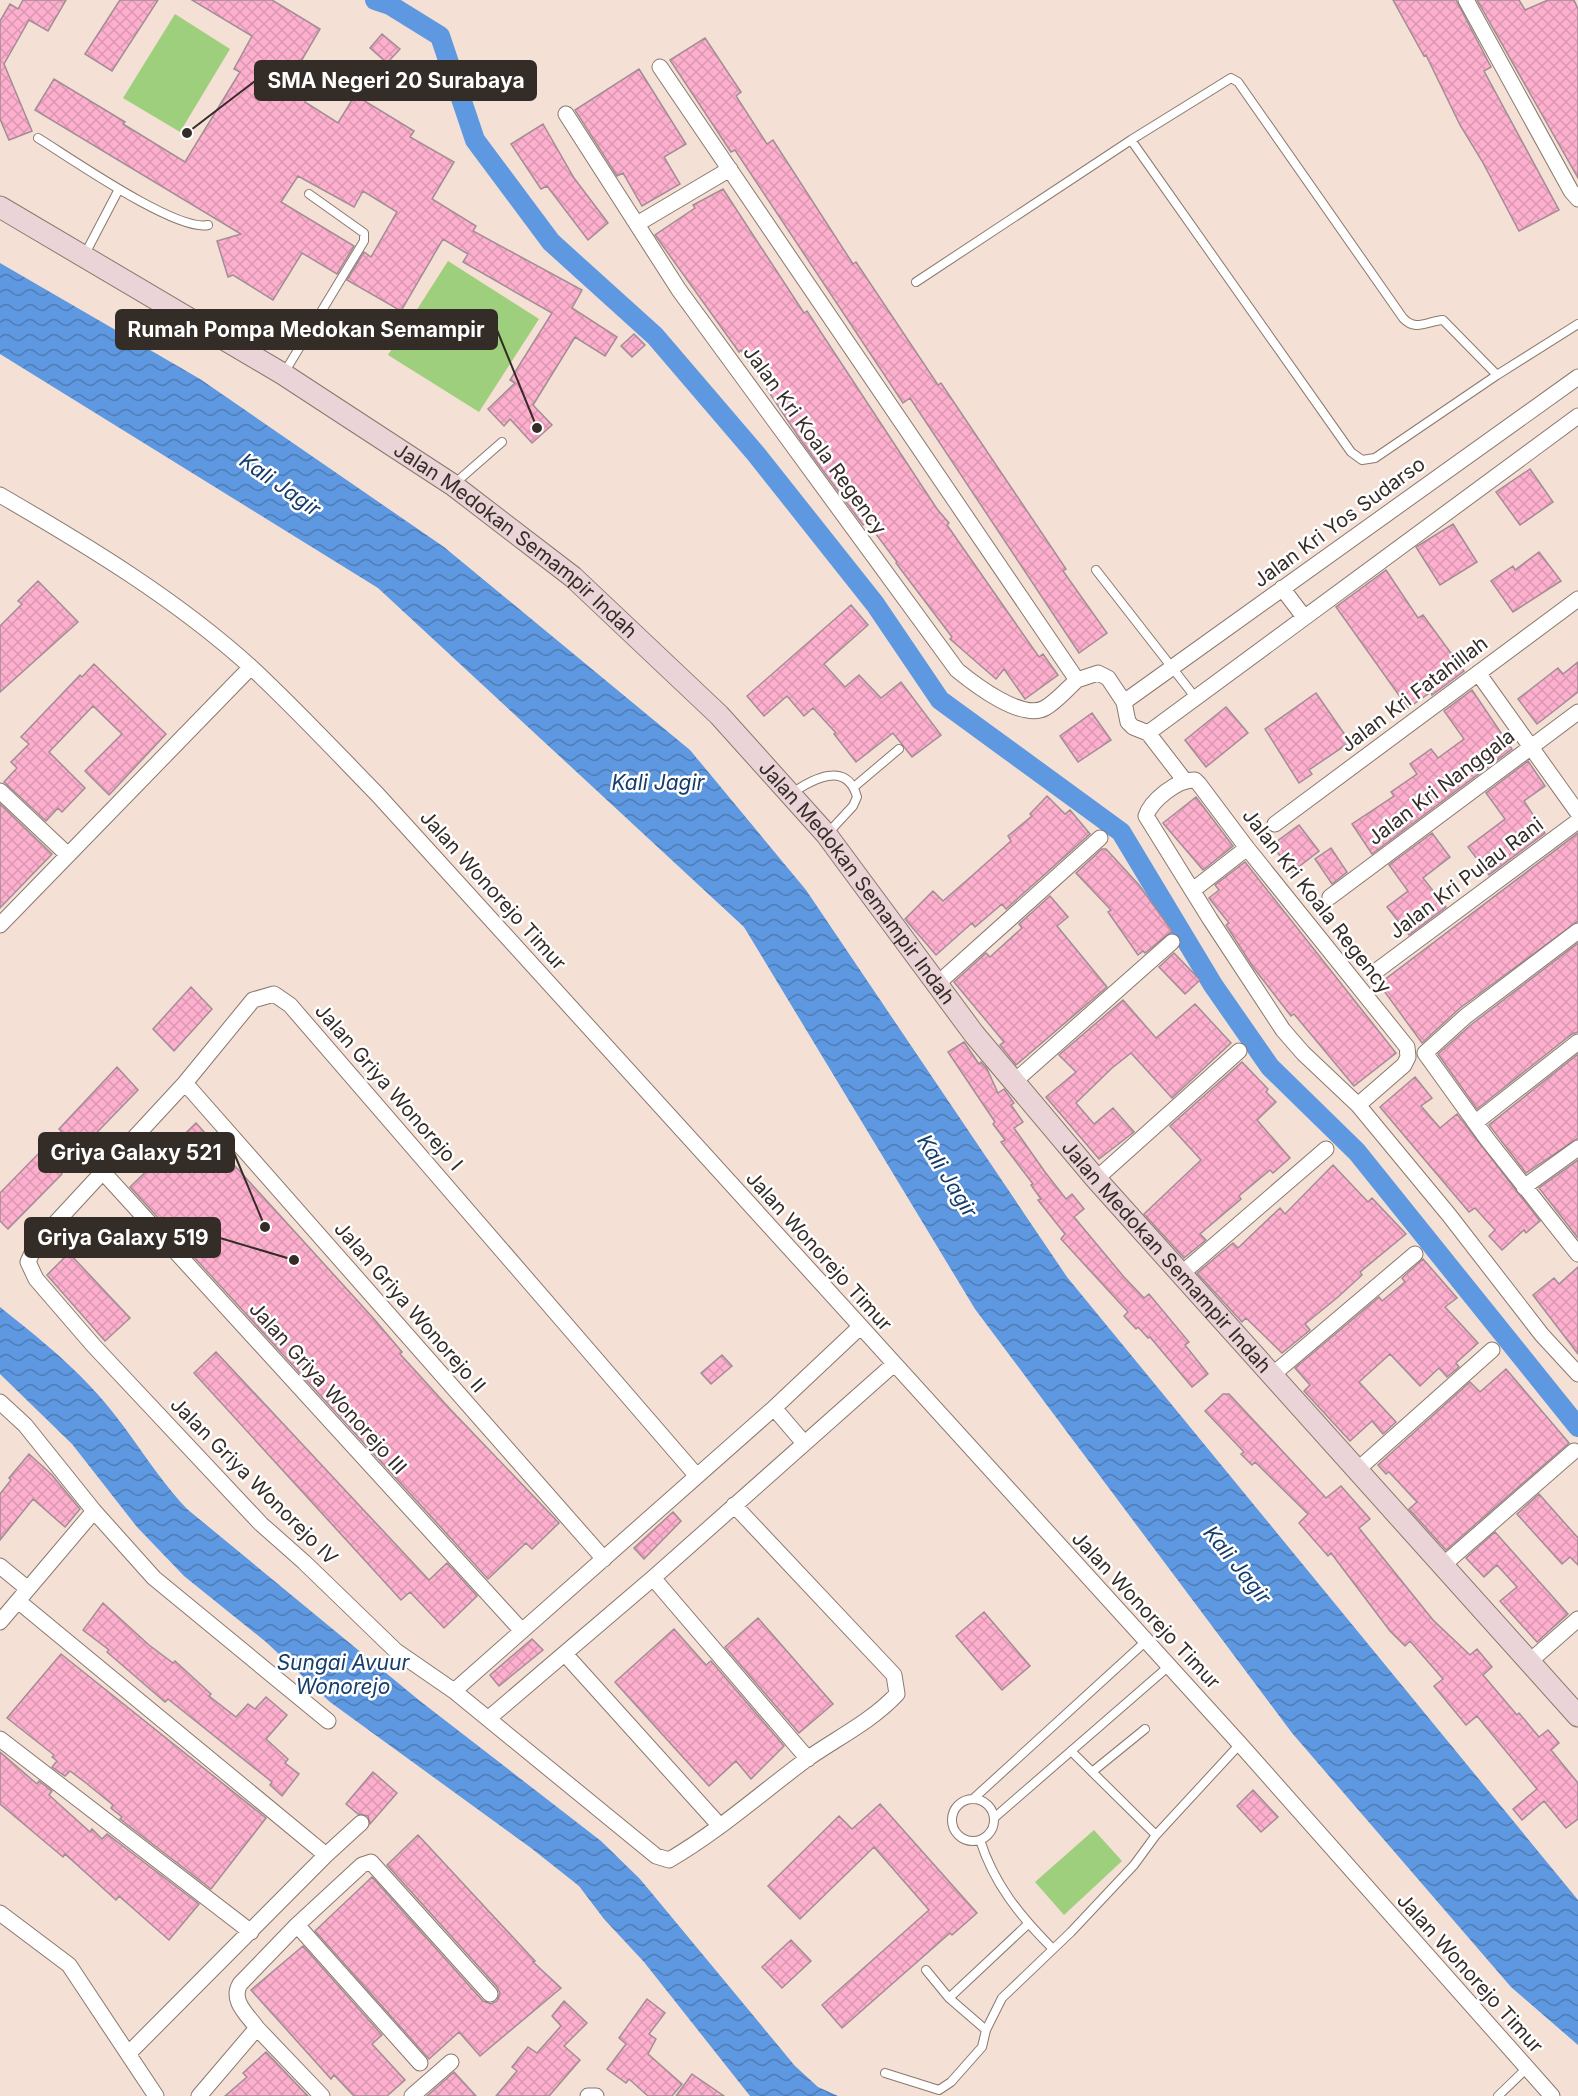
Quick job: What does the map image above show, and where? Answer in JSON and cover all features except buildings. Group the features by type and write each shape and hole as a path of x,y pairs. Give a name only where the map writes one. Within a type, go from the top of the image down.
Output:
{"street":[{"path":"1466,0 1571,191 1578,199"},
{"path":"660,67 1077,680"},
{"name":"Jalan Kri Koala Regency","path":"566,114 679,290 957,669 977,687 1029,711 1045,708 1077,680 1093,674 1103,674 1124,702 1128,722 1133,727 1148,733 1190,780 1407,1047 1408,1057 1404,1065 1358,1105"},
{"path":"637,224 730,169"},
{"name":"Jalan Medokan Semampir Indah","path":"0,207 283,374 453,485 573,577 719,716 826,834 936,985 1096,1179 1578,1716"},
{"name":"Jalan Kri Yos Sudarso","path":"1124,702 1282,588 1575,385"},
{"path":"1148,733 1578,416"},
{"name":"Jalan Wonorejo Timur","path":"0,495 103,555 176,606 251,667 377,794 1240,1744 1552,2096"},
{"path":"1282,588 1304,617"},
{"name":"Jalan Kri Fatahillah","path":"1275,824 1578,598"},
{"path":"0,925 251,667"},
{"path":"1478,673 1578,813"},
{"name":"Jalan Kri Nanggala","path":"1330,897 1578,712"},
{"path":"1190,780 1150,804 1146,816 1193,890 1209,920 1283,1030 1303,1053 1358,1105 1449,1215 1542,1335 1578,1374"},
{"path":"0,791 68,855"},
{"name":"Jalan Kri Pulau Rani","path":"1379,969 1578,821"},
{"path":"936,985 1100,838"},
{"path":"1193,890 1247,848"},
{"path":"1578,931 1427,1049 1427,1058 1524,1187 1578,1254"},
{"path":"1015,1082 1172,942"},
{"name":"Jalan Griya Wonorejo I","path":"36,1244 185,1083 254,1000 274,994 290,1005 696,1475"},
{"path":"1476,1122 1578,1042"},
{"path":"1096,1179 1239,1051"},
{"name":"Jalan Griya Wonorejo II","path":"185,1083 603,1559"},
{"path":"1524,1187 1578,1148"},
{"path":"1180,1275 1326,1149"},
{"name":"Jalan Griya Wonorejo III","path":"103,1172 522,1631"},
{"name":"Jalan Griya Wonorejo IV","path":"36,1244 28,1262 36,1279 93,1345 261,1524 396,1651 489,1718 649,1851 669,1860 720,1826"},
{"path":"1271,1376 1416,1254"},
{"path":"454,1691 774,1408 860,1327"},
{"path":"1356,1471 1492,1350"},
{"path":"489,1718 653,1578 894,1364"},
{"path":"0,1402 25,1425 94,1511 154,1578 328,1721"},
{"path":"774,1408 804,1443"},
{"path":"1442,1566 1574,1451"},
{"path":"565,1654 720,1826 808,1759 883,1709 897,1694 894,1675 734,1505"},
{"path":"0,1622 94,1511"},
{"path":"0,1566 23,1595 326,1855"},
{"path":"653,1578 808,1759"},
{"path":"1529,1662 1578,1619"},
{"path":"0,1739 251,1932"},
{"path":"128,2054 326,1855 361,1823"},
{"path":"322,2096 257,2028 237,2000 236,1991 297,1925 363,1865 371,1862 490,1994"},
{"path":"0,1913 69,1965 156,2096"},
{"path":"297,1925 420,2063"},
{"path":"199,2096 257,2028"},
{"path":"412,2096 451,2062"},
{"path":"588,2096 596,2096"}],"lane":[{"path":"916,282 1228,77 1234,79 1403,318 1415,326 1440,320 1446,322 1497,375"},
{"path":"38,138 119,189 187,224 208,225"},
{"path":"1131,140 1357,457 1362,460 1375,458 1497,375 1578,324"},
{"path":"84,255 119,189"},
{"path":"283,374 364,242 364,232 356,225 309,194"},
{"path":"453,485 502,442"},
{"path":"1096,570 1170,669 1195,697"},
{"path":"854,787 899,749"},
{"path":"791,794 815,779 826,776 844,778 854,787 857,797 853,806 826,834"},
{"path":"973,1799 1145,1642"},
{"path":"994,1818 988,1804 973,1799 964,1800 952,1814 952,1823 962,1839 980,1840 988,1836 994,1818 1169,1666"},
{"path":"1092,1772 1144,1729"},
{"path":"885,2073 939,2090 951,2082 982,2047 986,2030 1002,1998 1071,1932 1134,1865 1156,1835 1240,1744"},
{"path":"1071,1751 1156,1835"},
{"path":"980,1840 997,1883 1029,1924 1052,1948"},
{"path":"949,1998 1029,1924"},
{"path":"926,1970 949,1998 986,2030"},
{"path":"1498,2096 1527,2068"}],"green space":[{"path":"175,14 230,49 180,132 123,98"},
{"path":"448,261 539,319 479,412 388,355"},
{"path":"1094,1830 1122,1861 1064,1915 1035,1882"}],"water":[{"name":"Kali Jagir","path":"0,263 200,379 444,547 690,750 806,890 1067,1277 1578,1900 1578,2045 1511,1987 1292,1733 975,1309 744,927 378,588 0,354"},
{"name":"Sungai Avuur Wonorejo","path":"0,1307 80,1375 116,1416 187,1509 420,1701 601,1841 640,1879 795,2066 818,2087 838,2096 750,2096 644,1962 604,1919 579,1886 531,1848 330,1702 266,1642 184,1576 137,1527 72,1444 0,1374"}],"waterway":[{"path":"375,0 390,5 440,36 475,140 551,242 655,336 756,454 875,604 940,700 1121,832 1213,985 1270,1067 1357,1152 1578,1427"}],"place":[{"name":"SMA Negeri 20 Surabaya","path":"187,133"},
{"name":"Rumah Pompa Medokan Semampir","path":"537,428"},
{"name":"Griya Galaxy 521","path":"265,1227"},
{"name":"Griya Galaxy 519","path":"294,1260"}]}
